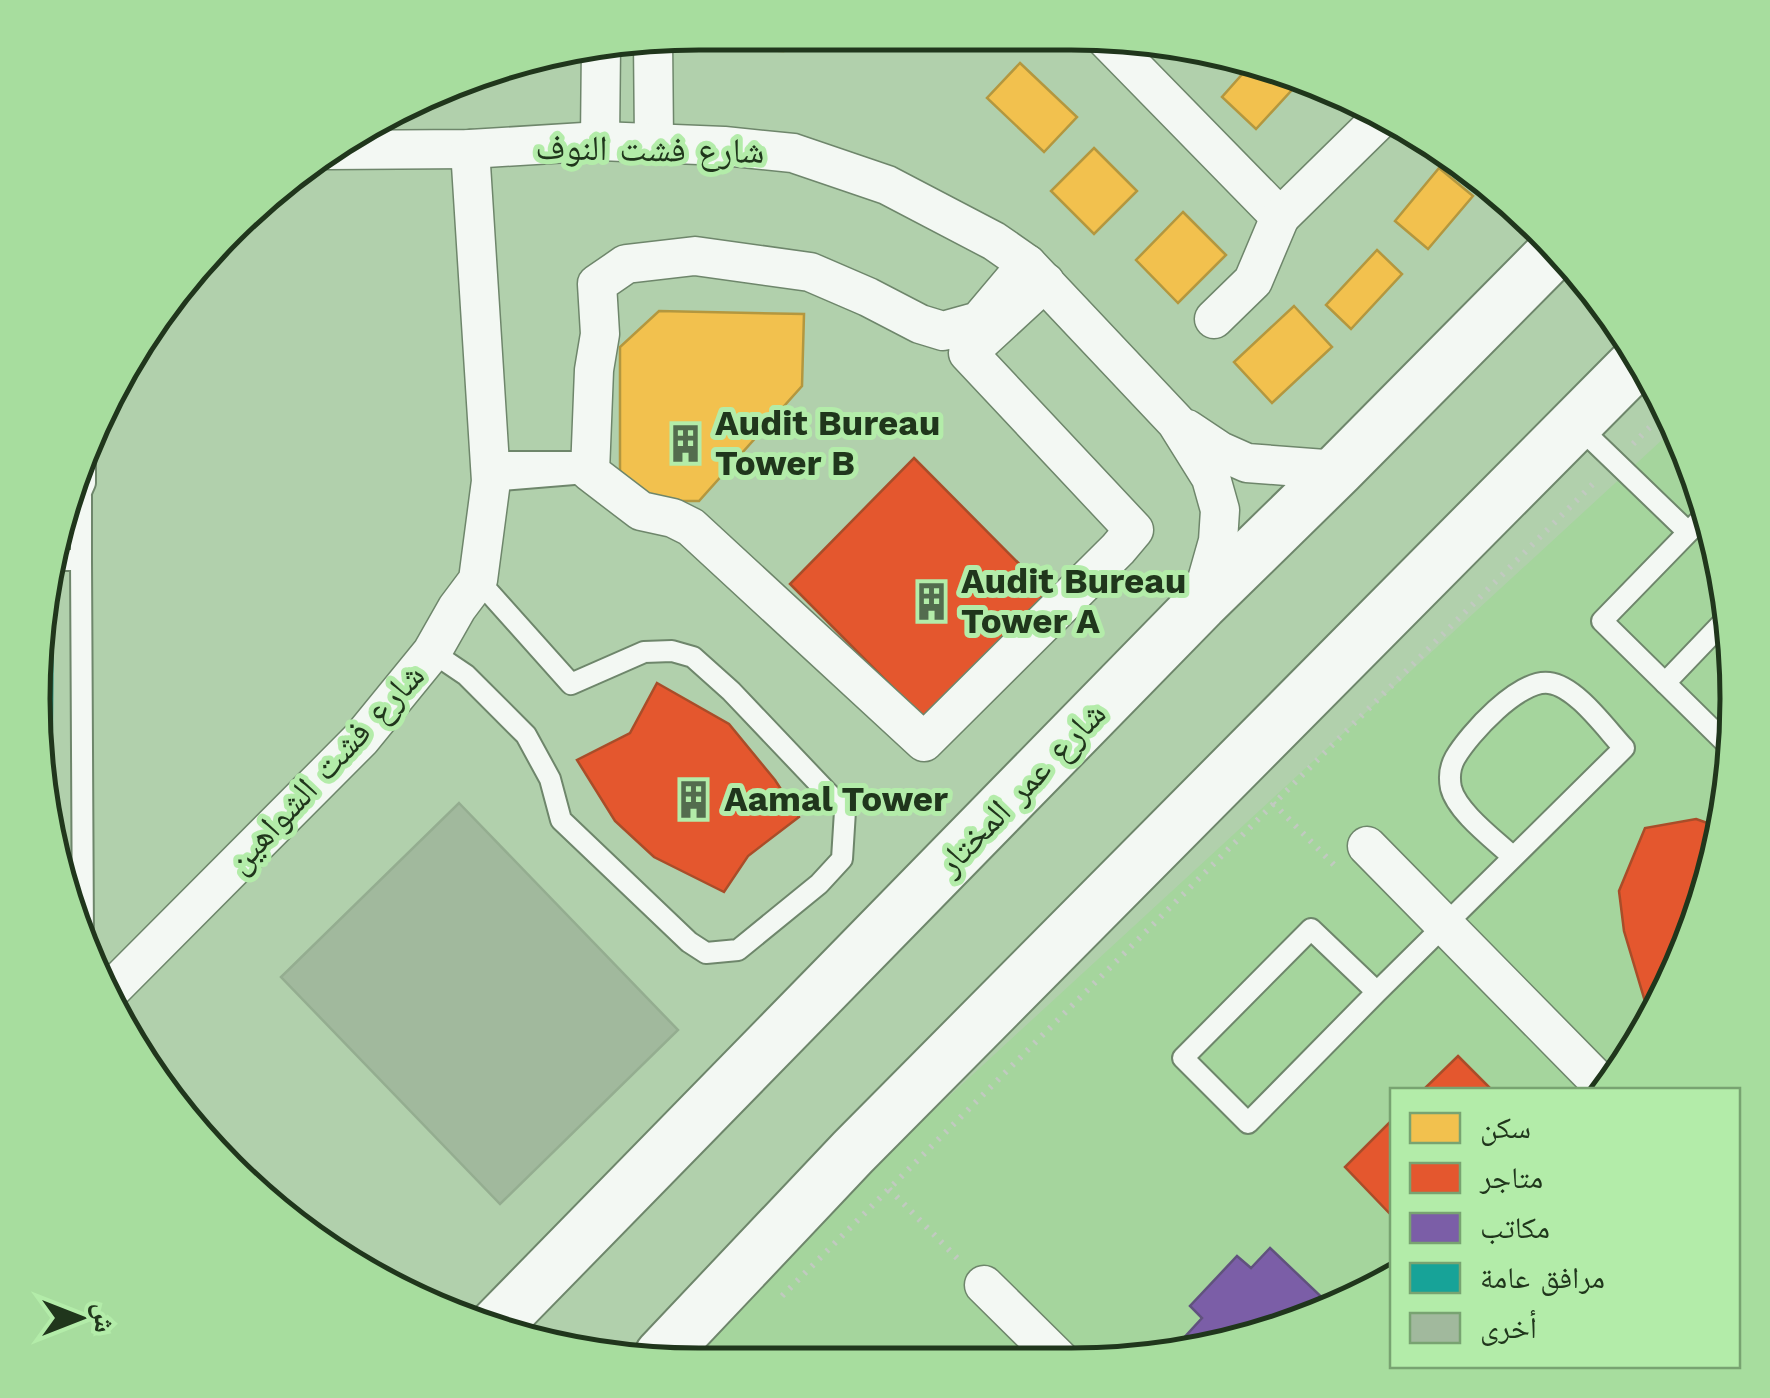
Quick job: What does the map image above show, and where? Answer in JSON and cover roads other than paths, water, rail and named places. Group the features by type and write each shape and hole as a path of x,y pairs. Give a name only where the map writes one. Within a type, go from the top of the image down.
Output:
{"main road":[{"name":"شارع عمر المختار","path":"503,1318 1200,604 1547,259"},
{"path":"667,1347 854,1152 1630,370"}],"street":[{"path":"653,51 654,142"},
{"path":"1118,52 1280,217"},
{"path":"600,142 601,58"},
{"path":"1214,319 1252,280 1280,217 1374,126"},
{"name":"شارع فشت النوف","path":"353,150 470,150 654,142 792,153 886,185 994,241 1036,273 1176,422 1211,478 1220,510 1218,541 1200,604"},
{"name":"شارع فشت الشواهين","path":"116,985 361,739 432,652 478,580 490,471 470,150"},
{"path":"695,256 810,272 920,324 943,330 979,322 1036,273 968,353 1134,530 924,742 691,527 640,510 590,467 594,370 600,334 598,284 626,264 695,256"},
{"name":"شارع فشت النوف","path":"1176,422 1220,452 1247,463 1338,470"},
{"path":"1367,846 1597,1080"},
{"path":"984,1285 1048,1348"}],"lane":[{"path":"1576,424 1688,532"},
{"path":"490,471 590,467"},
{"path":"76,519 81,560 83,904"},
{"path":"1696,524 1602,621 1719,731"},
{"path":"65,560 81,560"},
{"path":"432,652 466,674 526,735 550,779 561,820 706,954 738,950 842,860 845,811 731,691 693,657 672,651 644,652 571,684 478,580"},
{"path":"1665,682 1716,630"},
{"path":"1377,992 1310,929 1183,1058 1248,1123 1624,748 1572,692 1551,682 1533,684 1498,708 1454,760 1450,776 1452,792 1461,807 1513,857"}],"place":[{"name":"Audit Bureau Tower B","path":"685,443"},
{"name":"Audit Bureau Tower A","path":"931,601"},
{"name":"Aamal Tower","path":"694,799"}]}
